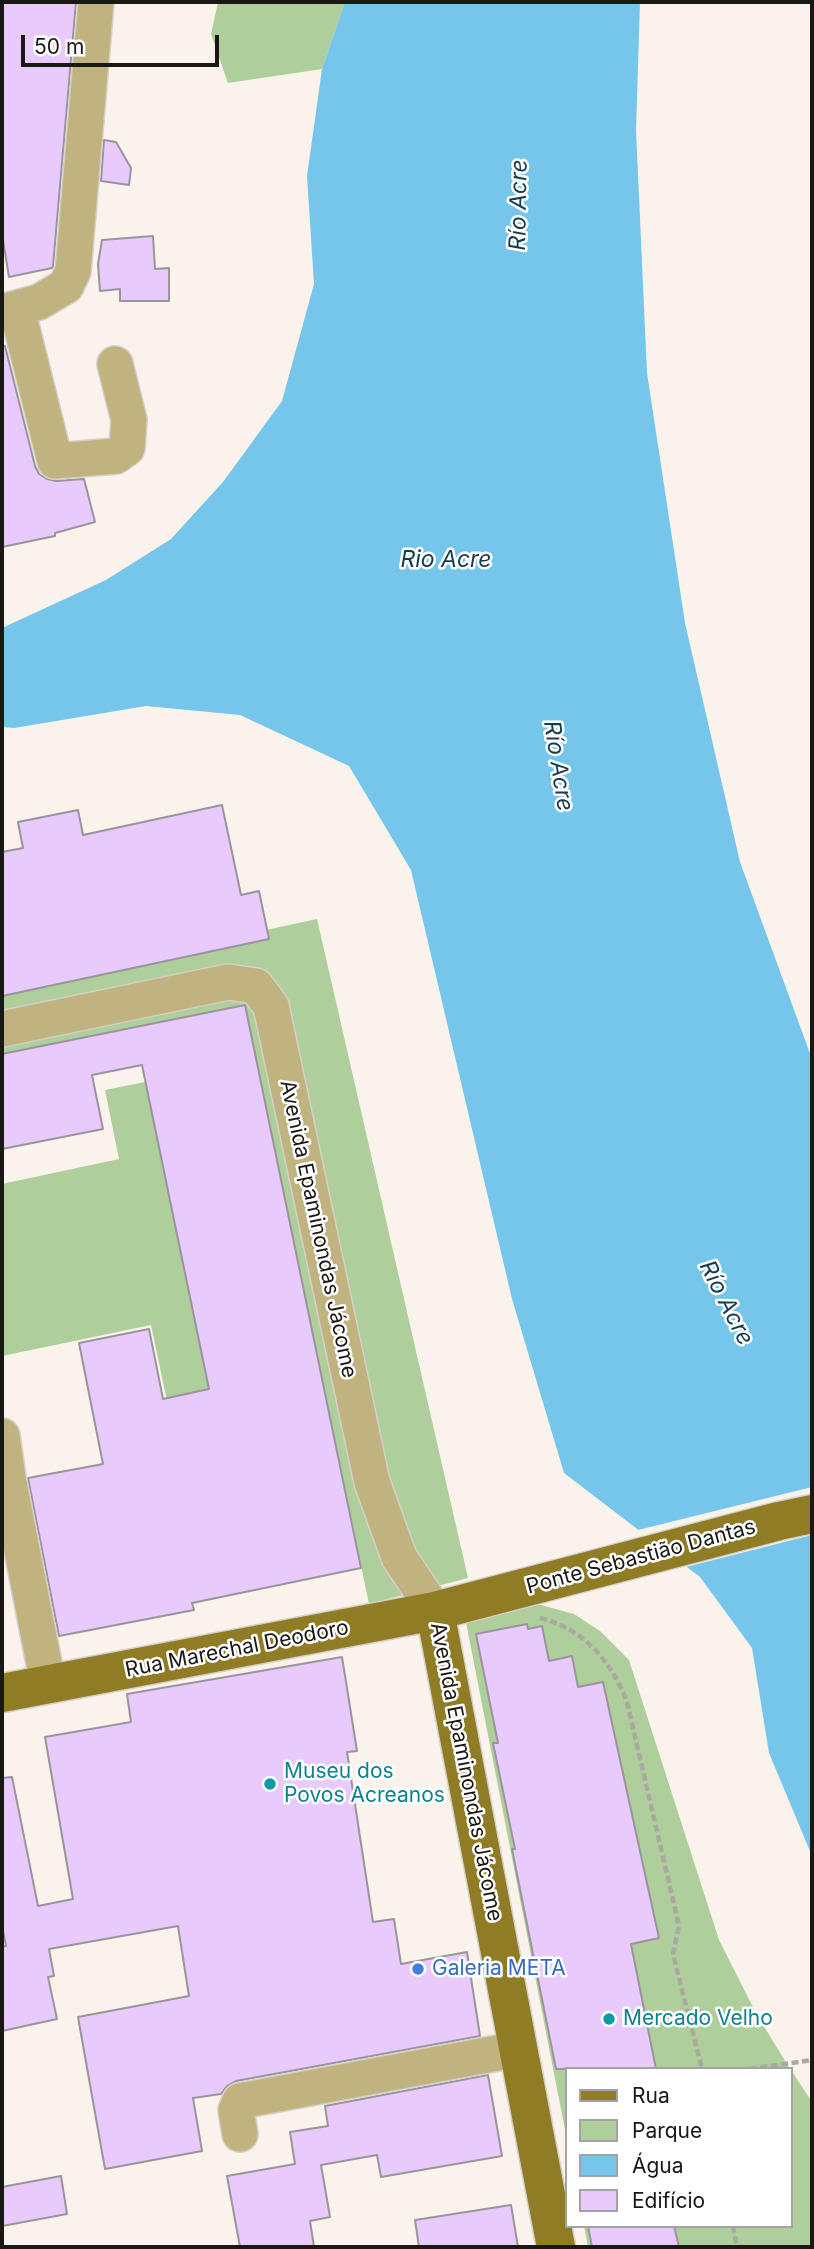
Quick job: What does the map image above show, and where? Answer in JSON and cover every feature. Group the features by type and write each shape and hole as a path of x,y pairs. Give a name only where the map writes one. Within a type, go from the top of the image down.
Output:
{"main road":[{"name":"Ponte Sebastião Dantas","path":"453,1607 812,1514"},
{"name":"Rua Marechal Deodoro","path":"2,1693 453,1607"},
{"name":"Avenida Epaminondas Jácome","path":"453,1607 519,2049 556,2247"}],"street":[{"path":"96,2 73,271 66,286 19,308 55,461 116,456 127,448 129,420 115,364"},
{"name":"Avenida Epaminondas Jácome","path":"2,1028 228,982 256,986 271,1006 372,1482 399,1557 453,1607"},
{"path":"2,1436 48,1684"},
{"path":"240,2134 236,2110 240,2101 519,2049"}],"path":[{"path":"536,1618 543,1618 565,1628 588,1642 618,1679 627,1702 679,1926 673,1954 701,2067"},
{"path":"764,2067 812,2060"},
{"path":"733,2228 737,2247"}],"green space":[{"path":"218,2 345,2 322,69 228,83 211,34"},
{"path":"317,919 468,1578 369,1604 245,1005 2,1063 2,987"},
{"path":"145,1082 209,1389 167,1401 151,1325 2,1356 2,1184 119,1159 105,1090"},
{"path":"530,1602 574,1614 600,1631 629,1660 719,1940 757,2015 789,2067 566,2067 566,2135 465,1617"},
{"path":"793,2073 812,2102 812,2247 588,2247 584,2228 793,2228"}],"water":[{"name":"Rio Acre","path":"345,2 640,2 636,130 647,373 685,623 740,862 812,1059 812,1856 769,1753 752,1648 700,1577 564,1473 512,1299 411,870 349,766 240,715 146,706 14,728 2,727 2,628 106,580 171,539 223,482 282,401 314,284 307,176 322,69"}],"pier":[{"path":"812,1487 812,1535 682,1568 634,1531"}],"building":[{"path":"2,2 76,2 53,266 9,277 2,234"},
{"path":"104,140 116,142 131,168 129,185 101,181"},
{"path":"153,236 155,269 169,268 169,301 120,301 120,289 100,291 98,264 102,240"},
{"path":"2,346 5,346 39,474 56,481 84,479 95,522 55,533 55,536 2,547"},
{"path":"222,805 241,895 259,891 269,939 2,996 2,852 23,848 18,822 78,810 83,835"},
{"path":"245,1005 361,1568 192,1603 194,1610 59,1636 28,1478 103,1464 79,1343 149,1329 163,1399 209,1389 142,1065 92,1075 103,1129 2,1149 2,1054"},
{"path":"527,1624 528,1629 542,1626 549,1661 572,1656 578,1687 603,1682 659,1938 631,1944 656,2067 556,2069 512,1849 515,1849 493,1743 498,1743 476,1634"},
{"path":"342,1657 357,1751 347,1752 373,1922 394,1919 401,1964 467,1952 480,2036 236,2081 227,2086 221,2094 193,2098 202,2151 105,2169 78,2017 189,1996 178,1926 49,1949 54,1976 48,1977 57,2019 2,2031 2,1947 6,1946 2,1925 2,1778 12,1777 38,1906 73,1899 45,1737 131,1722 127,1694"},
{"path":"488,2075 502,2156 381,2177 377,2155 321,2165 330,2217 310,2221 314,2247 240,2247 227,2176 295,2164 290,2132 328,2126 325,2106"},
{"path":"61,2176 67,2214 2,2226 2,2187"},
{"path":"511,2205 518,2247 419,2247 415,2220"},
{"path":"588,2228 674,2228 679,2247 592,2247"}],"place":[{"name":"Museu dos Povos Acreanos","path":"270,1784"},
{"name":"Galeria META","path":"418,1969"},
{"name":"Mercado Velho","path":"609,2019"}],"water label":[{"name":"Río Acre","path":"519,205"},
{"name":"Río Acre","path":"558,766"},
{"name":"Río Acre","path":"726,1303"}]}
